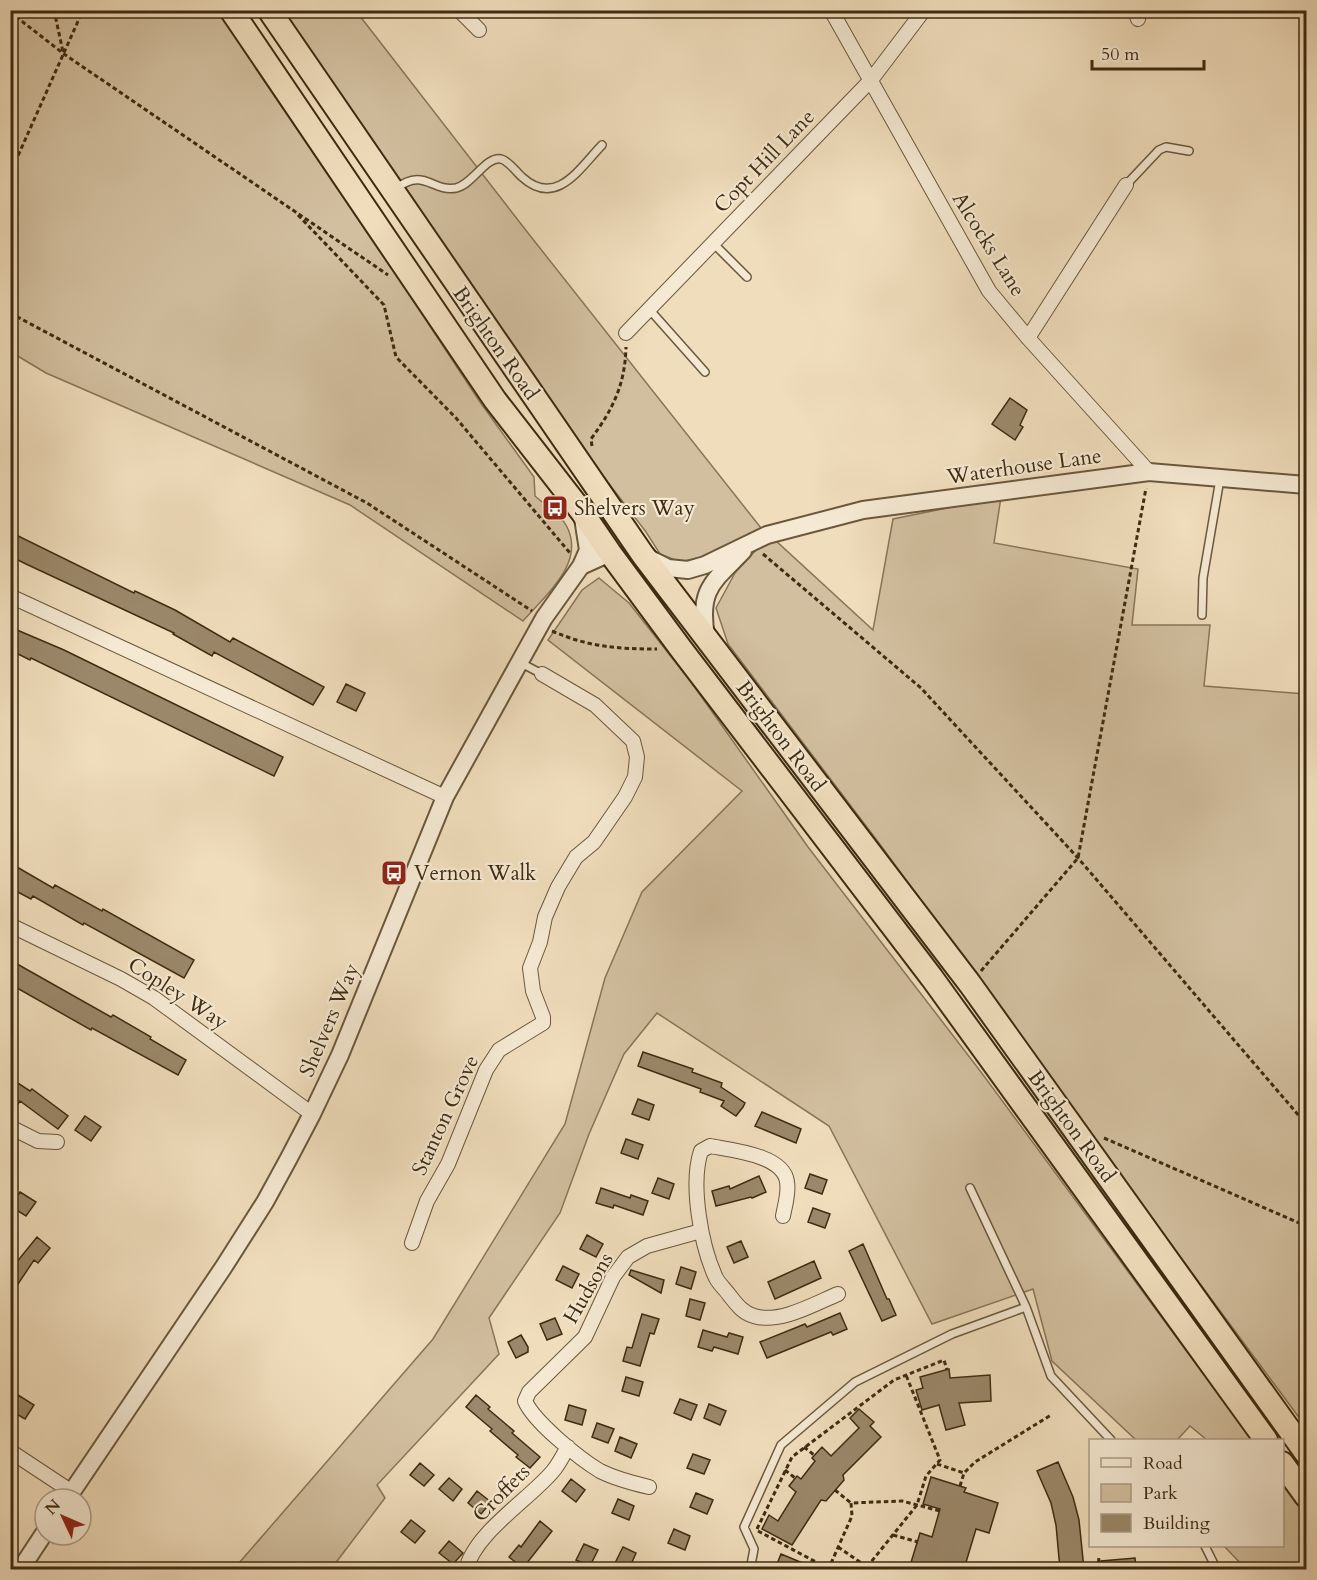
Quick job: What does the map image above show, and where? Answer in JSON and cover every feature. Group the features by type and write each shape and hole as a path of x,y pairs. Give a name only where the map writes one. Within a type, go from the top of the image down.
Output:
{"highway":[{"name":"Brighton Road","path":"231,10 495,400 582,512 681,649 932,978 1265,1439"},
{"name":"Brighton Road","path":"272,11 643,555 970,984 1306,1453"},
{"path":"596,487 614,536 610,553"},
{"path":"1284,1466 1306,1497"}],"street":[{"path":"459,10 479,30"},
{"name":"Alcocks Lane","path":"831,10 988,291 1149,472"},
{"name":"Copt Hill Lane","path":"626,333 871,80 924,10"},
{"path":"1028,338 1126,185"},
{"name":"Waterhouse Lane","path":"643,555 668,568 688,570 705,565 767,535 863,510 1149,472 1306,485"},
{"path":"581,566 588,550 582,512"},
{"name":"Waterhouse Lane","path":"706,638 703,610 707,590 752,541"},
{"path":"581,566 610,553"},
{"name":"Shelvers Way","path":"75,1487 265,1202 312,1114 340,1055 445,797 542,622 581,566"},
{"path":"10,596 445,797"},
{"name":"Stanton Grove","path":"412,1243 427,1201 448,1164 486,1070 499,1050 543,1023 533,991 530,968 540,942 545,917 558,887 576,857 594,842 626,797 635,777 637,757 633,741 595,705 542,674"},
{"name":"Copley Way","path":"10,926 154,998 312,1114"},
{"path":"10,1127 38,1142 57,1142"},
{"path":"783,1216 788,1184 786,1175 779,1167 756,1155 710,1146 701,1151 696,1190 701,1231 716,1278 741,1310 755,1317 789,1315 838,1294"},
{"name":"Hudsons","path":"649,1487 626,1482 600,1470 568,1447 529,1411 525,1401 529,1392 585,1336 614,1277 628,1257 647,1246 701,1231"},
{"name":"Croffets","path":"466,1569 478,1546 503,1516 553,1471 568,1447"},
{"path":"10,1451 57,1487"},
{"path":"20,1569 35,1547"}],"lane":[{"path":"393,191 403,184 423,179 446,188 454,188 467,183 492,160 500,159 530,184 539,189 550,189 569,180 602,145"},
{"path":"1126,185 1159,150 1166,147 1189,151"},
{"path":"713,243 747,277"},
{"path":"650,309 705,372"},
{"path":"1202,615 1203,578 1220,479"},
{"path":"519,662 542,674"},
{"path":"970,1188 1026,1306 1051,1376 1109,1439"},
{"path":"750,1569 754,1549 744,1527 781,1445 855,1382 952,1334 1026,1306"},
{"path":"1206,1547 1217,1569"}],"path":[{"path":"54,10 63,54"},
{"path":"10,168 17,158 83,10"},
{"path":"10,12 63,54 391,277"},
{"path":"293,211 384,305 396,357 456,418 581,566"},
{"path":"10,313 367,503 542,622 576,641 610,648 681,649"},
{"path":"592,451 591,439 610,413 625,370 626,333"},
{"path":"970,984 1078,858 1149,472"},
{"path":"752,541 757,549 921,688 1078,858 1306,1124"},
{"path":"1101,1137 1306,1226"},
{"path":"754,1549 756,1531 792,1457 894,1380 944,1360 947,1370"},
{"path":"867,1567 917,1505 926,1476 940,1460 906,1375"},
{"path":"960,1486 964,1473 975,1462 1051,1415"},
{"path":"804,1447 814,1455"},
{"path":"937,1463 964,1473"},
{"path":"785,1470 795,1478"},
{"path":"835,1490 851,1503 902,1501 940,1511"},
{"path":"756,1531 829,1569 852,1516 851,1503"},
{"path":"893,1535 918,1542"},
{"path":"838,1548 867,1567 876,1569"},
{"path":"1098,1569 1099,1556"}],"green space":[{"path":"11,11 222,11 480,402 534,477 535,496 556,513 566,525 571,539 571,552 567,565 561,578 523,621 350,505 46,373 11,352"},
{"path":"294,11 356,11 761,528 706,556 680,562 660,554 646,532 581,447 463,277 286,15"},
{"path":"1001,497 994,543 1138,569 1132,625 1210,625 1204,686 1306,694 1306,1427 879,843 728,644 716,608 735,573 757,549 776,541 873,630 893,519"},
{"path":"599,578 629,603 691,682 808,847 981,1072 1251,1439 1206,1439 1190,1426 1178,1439 1135,1439 1052,1361 1033,1289 932,1324 829,1126 657,1013 624,1054 589,1134 560,1213 489,1318 499,1354 377,1485 385,1498 331,1569 233,1570 433,1339 565,1124 605,978 642,892 742,791 548,640 582,590"},
{"path":"1284,1484 1306,1517 1306,1569 1246,1569 1225,1547 1284,1547"}],"building":[{"path":"1010,398 1027,410 1020,425 1023,427 1015,440 992,424"},
{"path":"10,532 134,593 135,591 175,610 230,642 233,638 324,687 313,705 214,652 212,656 174,633 10,556"},
{"path":"10,627 64,650 283,757 274,776 31,658 30,660 10,650"},
{"path":"346,684 365,693 356,711 337,702"},
{"path":"10,863 53,888 55,885 102,911 103,909 194,960 184,978 33,896 31,899 10,888"},
{"path":"10,960 111,1017 113,1015 186,1060 178,1075 92,1028 91,1030 10,984"},
{"path":"643,1052 693,1069 692,1072 722,1083 721,1087 745,1103 743,1107 736,1116 721,1106 724,1101 700,1092 701,1089 638,1066"},
{"path":"10,1078 30,1091 32,1089 68,1116 58,1129 20,1101 18,1104 10,1098"},
{"path":"638,1099 654,1105 649,1120 632,1114"},
{"path":"762,1112 801,1129 796,1143 755,1126"},
{"path":"85,1116 101,1127 91,1141 75,1130"},
{"path":"626,1139 643,1145 638,1159 621,1153"},
{"path":"810,1174 827,1180 822,1194 805,1188"},
{"path":"759,1176 766,1192 752,1198 716,1206 712,1191 729,1186 730,1189"},
{"path":"658,1178 674,1184 669,1199 652,1193"},
{"path":"601,1188 630,1198 631,1195 648,1201 643,1215 614,1205 613,1208 596,1203"},
{"path":"20,1192 36,1202 26,1216 10,1206"},
{"path":"813,1208 830,1214 825,1228 808,1222"},
{"path":"587,1235 603,1244 596,1257 580,1249"},
{"path":"37,1237 50,1248 38,1263 34,1260 10,1296 10,1260 16,1263"},
{"path":"741,1241 748,1257 734,1263 727,1247"},
{"path":"863,1244 896,1315 882,1321 849,1251"},
{"path":"814,1261 821,1278 775,1299 768,1282"},
{"path":"563,1266 579,1274 572,1288 556,1280"},
{"path":"681,1267 696,1272 691,1289 676,1284"},
{"path":"631,1270 664,1280 661,1293 629,1275"},
{"path":"690,1299 705,1303 700,1320 686,1316"},
{"path":"840,1313 847,1329 833,1335 831,1332 767,1358 760,1342 805,1324 807,1327"},
{"path":"642,1314 659,1319 654,1334 650,1333 640,1366 623,1361 627,1347 632,1348"},
{"path":"555,1318 562,1334 547,1340 540,1324"},
{"path":"703,1330 727,1337 729,1333 743,1337 738,1354 714,1347 712,1351 698,1347"},
{"path":"521,1335 528,1347 528,1352 516,1358 508,1342"},
{"path":"949,1369 950,1378 990,1375 991,1401 959,1403 965,1425 946,1430 939,1405 922,1410 916,1390 923,1388 920,1377"},
{"path":"626,1377 643,1382 639,1396 622,1391"},
{"path":"18,1395 34,1405 25,1419 10,1410 10,1405"},
{"path":"476,1395 490,1407 488,1409 514,1431 512,1433 540,1457 530,1468 490,1431 492,1429 466,1407"},
{"path":"680,1399 697,1405 691,1420 674,1413"},
{"path":"709,1404 726,1411 720,1425 704,1418"},
{"path":"569,1405 586,1410 582,1425 565,1420"},
{"path":"859,1409 874,1422 870,1426 881,1437 843,1475 844,1480 826,1501 821,1500 792,1545 762,1529 769,1515 778,1521 796,1492 789,1486 797,1476 801,1479 815,1461 812,1458 822,1447 831,1456 859,1428 850,1418"},
{"path":"597,1423 614,1429 608,1443 592,1437"},
{"path":"620,1437 637,1444 631,1458 615,1451"},
{"path":"693,1454 710,1460 704,1474 687,1468"},
{"path":"1058,1462 1073,1497 1079,1520 1084,1569 1060,1569 1056,1525 1051,1503 1037,1471"},
{"path":"420,1463 434,1475 424,1486 410,1475"},
{"path":"931,1477 966,1488 964,1492 998,1503 989,1533 976,1529 964,1569 909,1569 920,1533 932,1537 940,1509 923,1504"},
{"path":"449,1478 462,1489 453,1501 439,1489"},
{"path":"571,1479 585,1490 576,1502 562,1491"},
{"path":"477,1491 491,1502 481,1514 468,1503"},
{"path":"696,1493 713,1500 707,1514 690,1507"},
{"path":"618,1499 634,1506 629,1520 612,1513"},
{"path":"411,1520 425,1531 415,1543 401,1532"},
{"path":"540,1521 552,1531 523,1568 509,1557 519,1545 521,1547"},
{"path":"674,1529 690,1536 685,1550 668,1543"},
{"path":"449,1541 463,1553 453,1564 439,1553"},
{"path":"584,1544 598,1550 590,1566 576,1560"},
{"path":"623,1547 636,1553 629,1569 615,1563"},
{"path":"781,1554 817,1569 775,1569"},
{"path":"1135,1558 1136,1569 1101,1569 1101,1561"}],"place":[{"name":"Shelvers Way","path":"555,508"},
{"name":"Vernon Walk","path":"394,873"}]}
